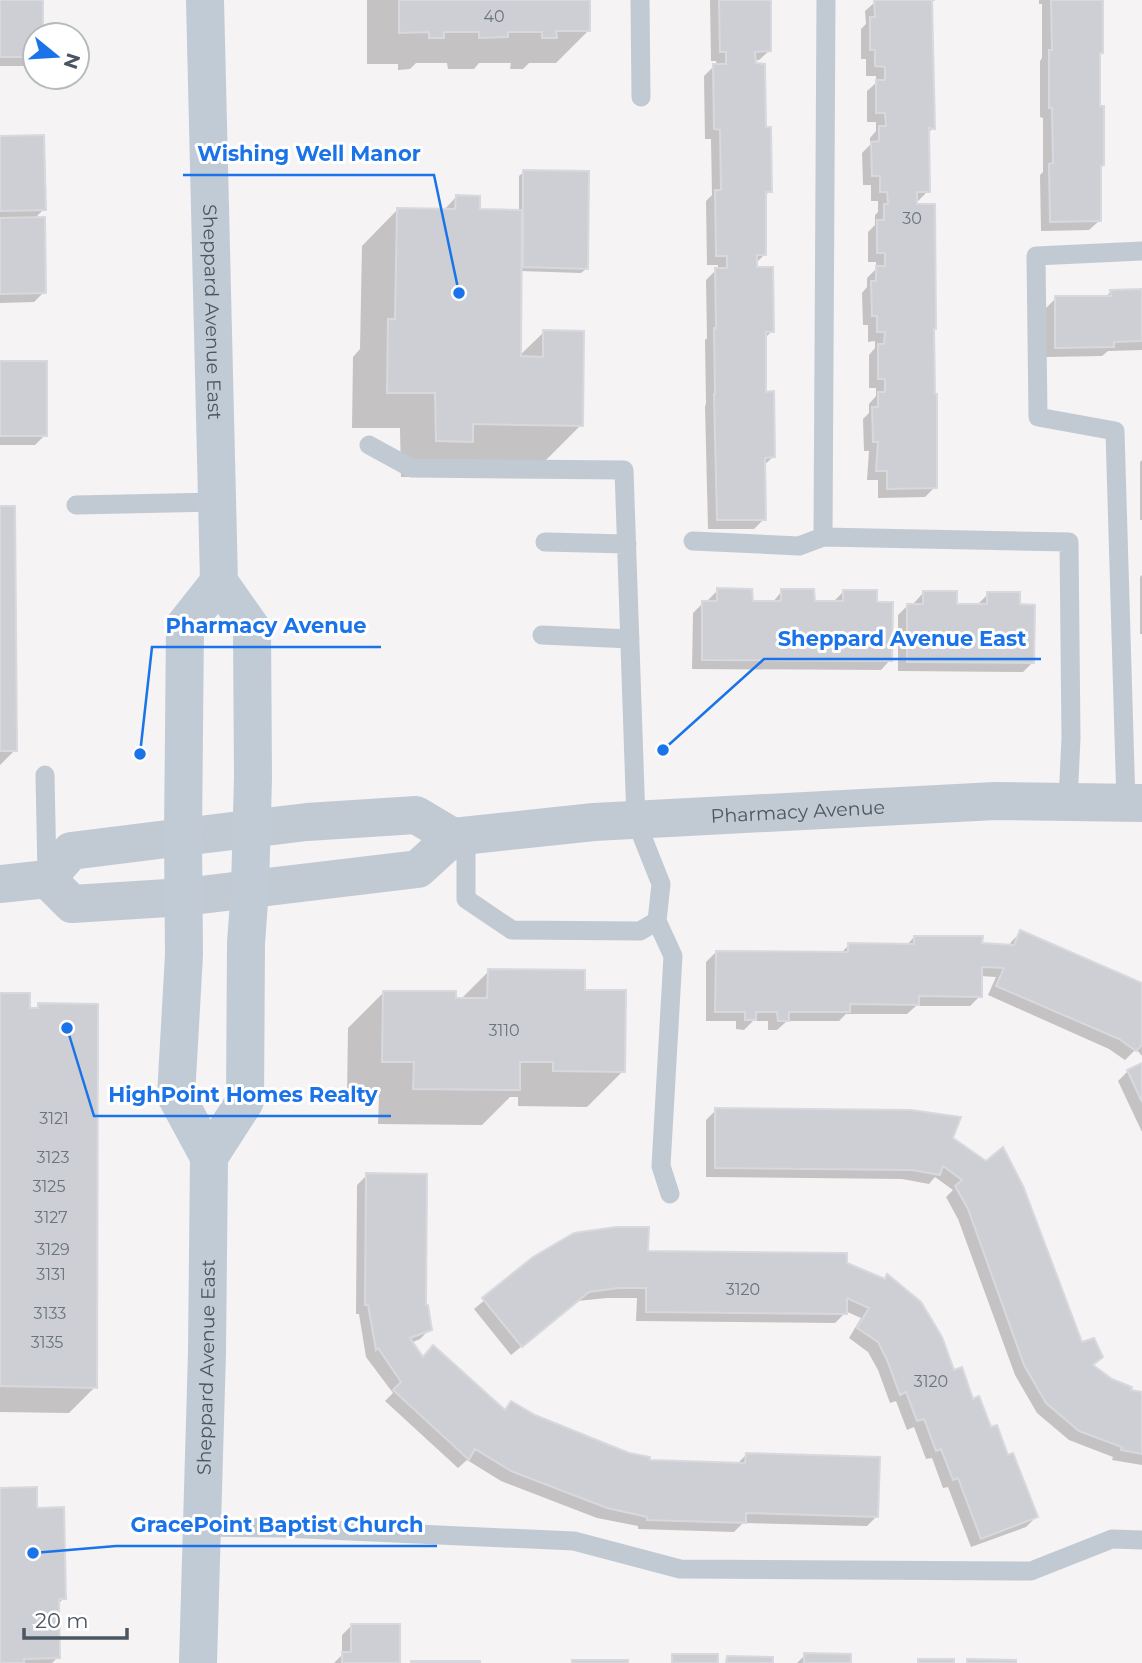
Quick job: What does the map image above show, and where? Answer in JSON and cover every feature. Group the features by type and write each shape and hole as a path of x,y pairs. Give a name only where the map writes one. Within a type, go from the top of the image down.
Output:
{"main road":[{"name":"Sheppard Avenue East","path":"198,1663 207,1352 209,1157 176,1097 184,956 186,625 219,582 205,0"},
{"path":"209,1157 244,1101 246,943 253,778 252,629 219,582"}],"street":[{"name":"Pharmacy Avenue","path":"460,836 594,822 995,800 1134,804"},
{"path":"0,884 47,879 71,850 307,822 416,815 460,836 418,869 184,897 72,904 47,879"}],"lane":[{"path":"640,0 641,97"},
{"path":"823,537 826,0"},
{"path":"1134,804 1115,431 1038,417 1036,256 1142,251"},
{"path":"369,445 411,468 624,470 636,821 661,884 657,921 673,956 661,1166 670,1194"},
{"path":"76,505 217,502"},
{"path":"692,541 799,546 823,537 1069,542 1071,738 1068,801"},
{"path":"545,542 626,544"},
{"path":"542,635 630,639"},
{"path":"44,775 47,879"},
{"path":"460,836 466,899 512,930 640,931 657,921"},
{"path":"202,1527 574,1541 680,1569 1031,1571 1112,1539 1142,1540"}],"building":[{"path":"0,0 43,0 43,21 21,21 21,57 0,57"},
{"path":"399,0 590,0 590,31 556,31 557,38 542,38 542,32 508,32 508,37 479,38 479,32 444,32 444,38 429,38 429,32 399,33"},
{"path":"719,0 771,0 771,51 755,52 756,63 765,64 766,127 771,127 772,192 766,192 766,255 757,255 757,267 773,267 774,332 766,332 766,392 774,391 775,457 765,458 766,520 717,520 715,268 727,268 727,256 716,256 715,190 721,190 720,130 714,129 713,64 726,64 726,52 720,52"},
{"path":"874,0 932,0 935,129 929,128 930,192 917,192 917,204 935,204 937,488 887,489 887,471 876,471 878,442 873,442 872,407 878,407 878,392 885,392 885,379 878,379 878,344 884,344 885,332 877,332 877,316 872,316 871,281 876,281 876,266 885,266 885,253 877,253 877,220 884,220 884,204 888,204 887,192 880,192 880,176 872,176 871,142 879,141 879,126 886,126 885,113 876,113 876,80 885,80 885,67 875,66 875,50 870,50 870,17 875,17"},
{"path":"1051,0 1103,0 1103,53 1100,53 1100,106 1104,106 1101,221 1050,222 1049,164 1053,163 1052,108 1049,108"},
{"path":"44,135 46,210 0,211 0,136"},
{"path":"523,170 589,171 588,269 523,267"},
{"path":"456,195 480,196 480,209 522,210 521,356 543,357 543,330 584,331 583,426 473,424 473,442 436,441 435,393 387,393 388,319 395,319 397,208 455,209"},
{"path":"45,217 46,293 0,294 0,218"},
{"path":"1142,289 1142,341 1114,342 1114,347 1055,348 1055,296 1111,296 1110,290"},
{"path":"0,361 47,361 47,436 0,436"},
{"path":"0,506 15,506 17,751 0,751"},
{"path":"717,588 752,589 753,601 781,601 781,589 814,589 815,601 843,601 843,590 877,590 877,602 893,602 892,661 702,660 702,601 717,601"},
{"path":"923,591 957,591 957,604 987,604 987,592 1020,592 1020,604 1035,605 1034,663 907,662 907,604 923,604"},
{"path":"1020,930 1142,983 1142,1045 1136,1051 1119,1039 996,986 1004,968 982,967 982,997 919,996 919,1005 850,1004 850,1012 789,1012 789,1021 778,1021 777,1012 756,1012 756,1020 745,1020 745,1012 715,1012 716,951 848,952 848,943 914,944 914,936 983,936 982,943 1014,945"},
{"path":"488,969 585,970 585,990 626,990 625,1072 553,1071 553,1062 520,1062 520,1090 413,1089 414,1062 382,1062 383,991 456,991 456,998 487,998"},
{"path":"0,993 30,993 30,1008 38,1008 38,1003 98,1004 97,1388 0,1386"},
{"path":"1142,1063 1142,1102 1127,1070"},
{"path":"715,1108 911,1110 961,1117 953,1138 986,1161 1003,1147 1023,1186 1082,1342 1094,1338 1103,1357 1093,1365 1112,1379 1132,1387 1131,1390 1142,1392 1142,1454 1121,1450 1122,1447 1079,1431 1046,1403 1024,1365 968,1209 955,1186 962,1180 943,1166 940,1175 912,1170 715,1168"},
{"path":"366,1173 427,1174 426,1305 432,1330 410,1338 423,1357 433,1345 505,1410 511,1401 535,1415 629,1453 650,1457 650,1460 745,1463 746,1453 880,1457 878,1517 746,1513 746,1523 647,1520 647,1517 607,1508 511,1471 475,1449 469,1460 393,1390 401,1382 378,1348 376,1350 368,1305 365,1305"},
{"path":"616,1227 649,1227 648,1251 847,1253 847,1263 885,1279 887,1274 921,1302 942,1337 954,1370 962,1367 973,1399 979,1396 991,1427 997,1425 1008,1455 1013,1453 1038,1517 981,1539 958,1478 953,1480 941,1449 936,1451 924,1419 917,1421 906,1392 900,1395 878,1342 857,1328 869,1308 847,1298 847,1314 646,1312 646,1288 589,1292 522,1347 482,1298 533,1257 574,1233"},
{"path":"37,1487 37,1508 64,1507 66,1599 59,1599 60,1658 0,1663 0,1488"},
{"path":"351,1624 400,1624 400,1663 342,1663 342,1652 351,1652"},
{"path":"804,1653 851,1654 851,1663 804,1663"},
{"path":"672,1654 718,1654 718,1663 672,1663"},
{"path":"727,1656 773,1657 773,1663 726,1663"},
{"path":"918,1659 954,1659 954,1663 918,1663"},
{"path":"967,1659 1016,1660 1016,1663 967,1663"},
{"path":"572,1660 628,1660 628,1663 572,1663"},
{"path":"480,1661 480,1663 411,1663"}],"place":[{"name":"Wishing Well Manor","path":"459,293"},
{"name":"Sheppard Avenue East","path":"663,750"},
{"name":"Pharmacy Avenue","path":"140,754"},
{"name":"HighPoint Homes Realty","path":"67,1028"},
{"name":"GracePoint Baptist Church","path":"33,1553"}]}
